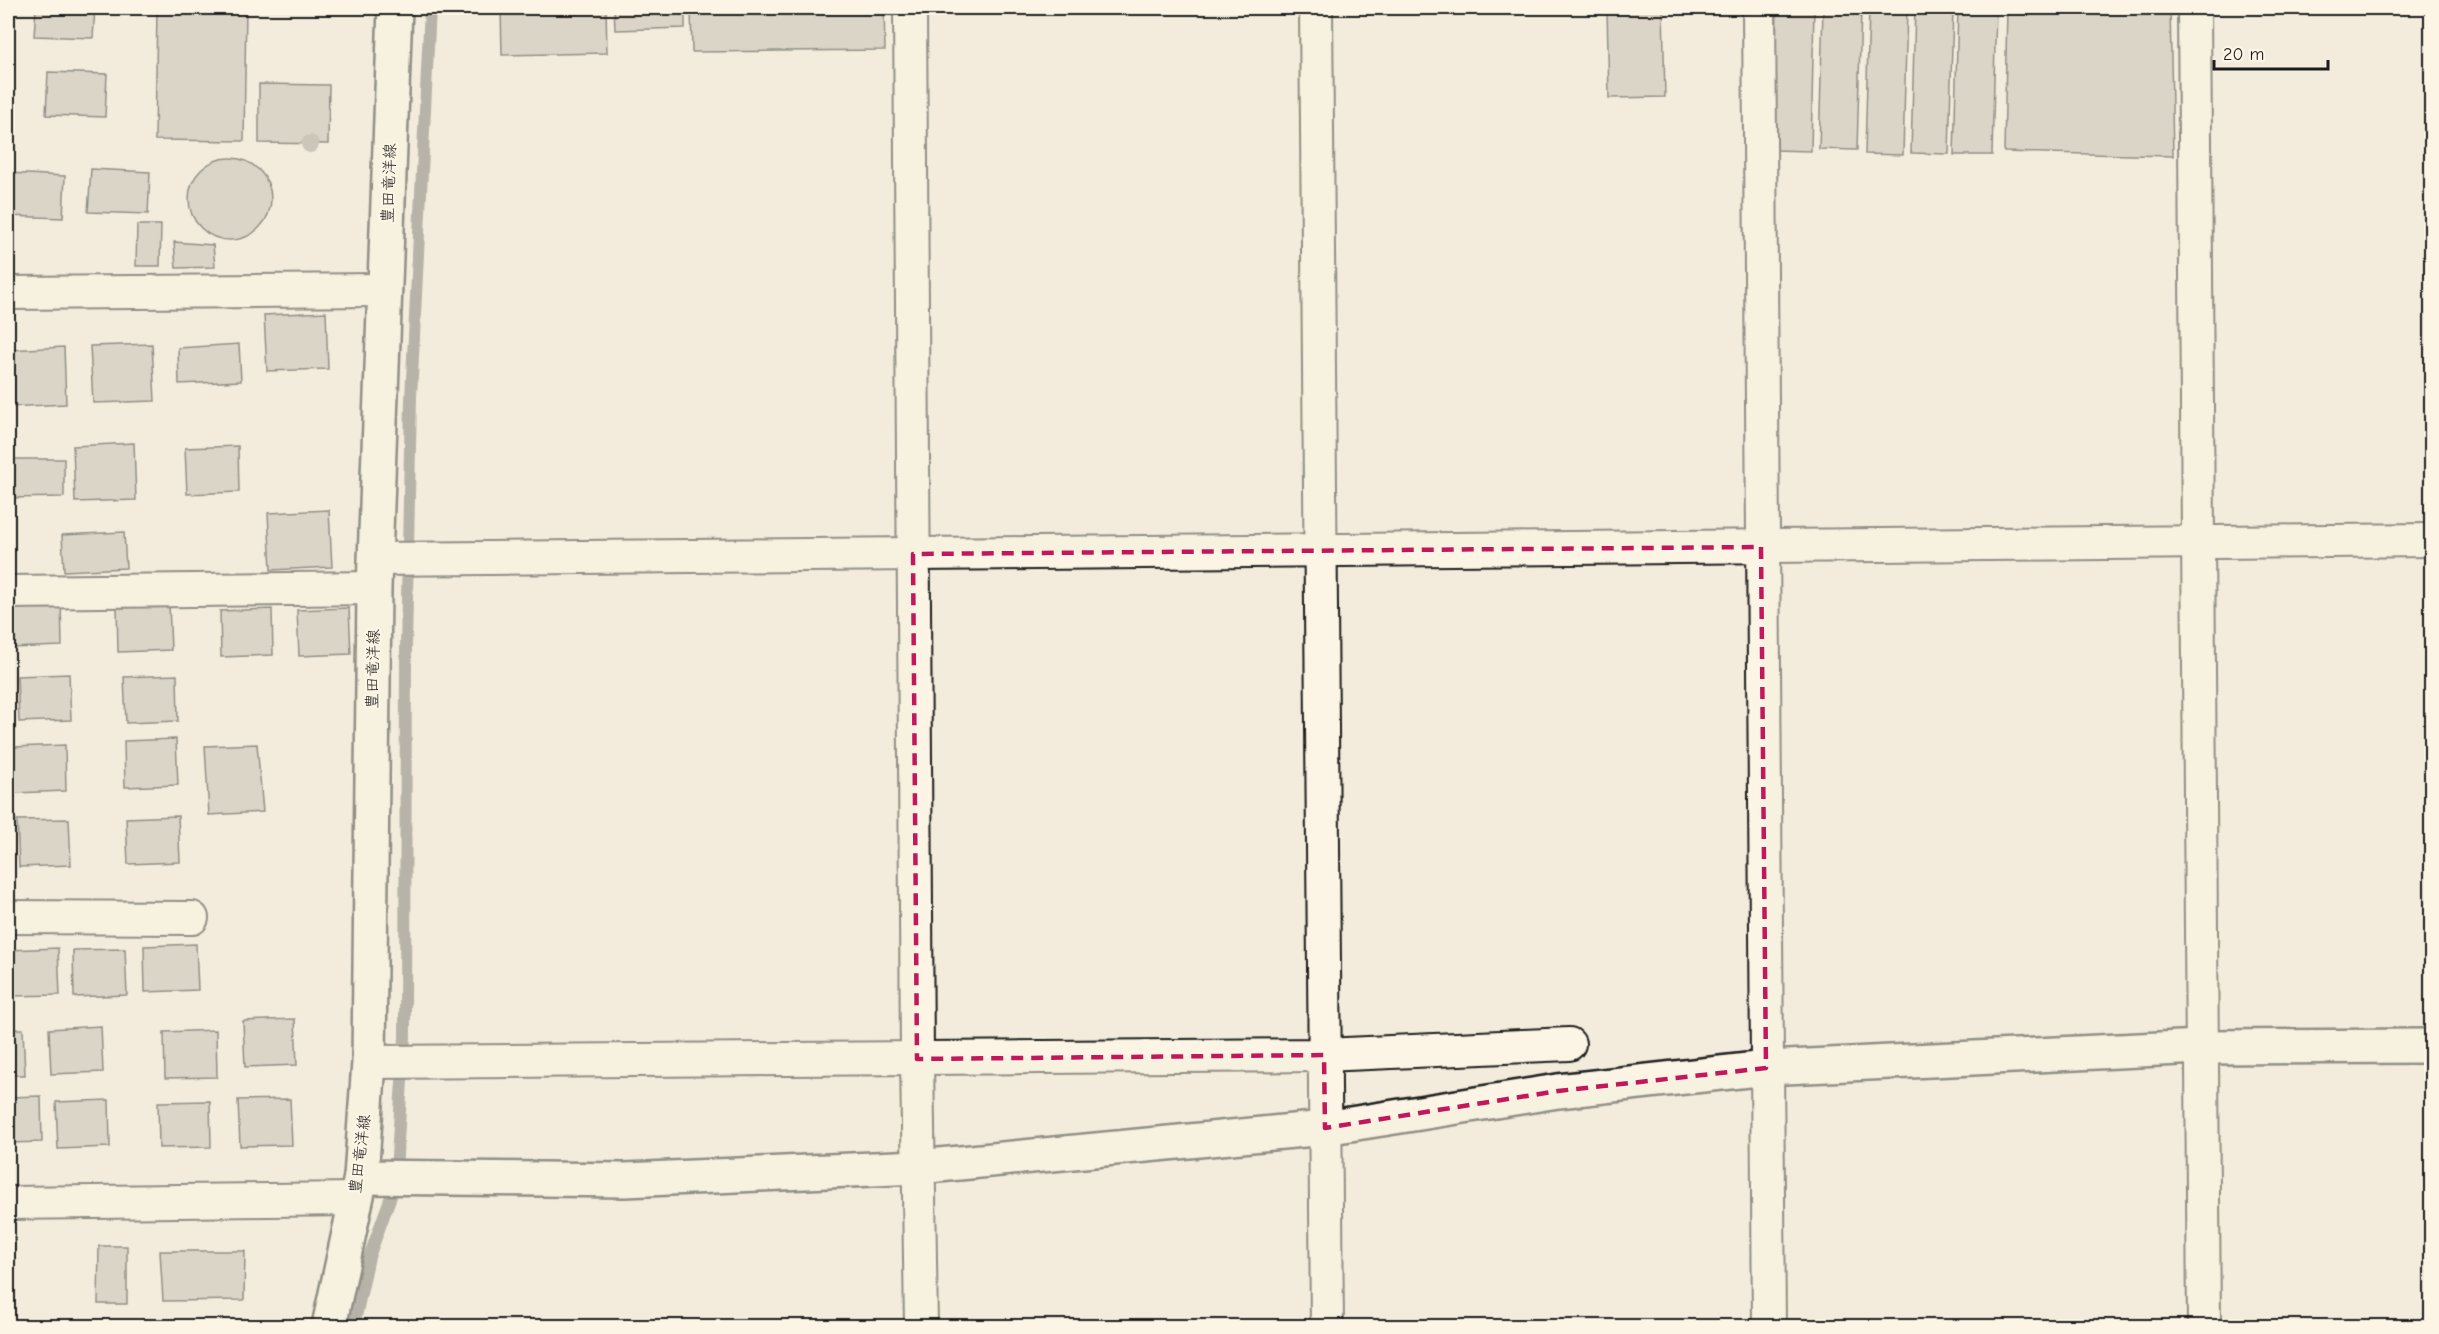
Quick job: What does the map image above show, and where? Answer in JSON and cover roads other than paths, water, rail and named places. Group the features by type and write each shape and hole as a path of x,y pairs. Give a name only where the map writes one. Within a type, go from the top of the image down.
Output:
{"street":[{"name":"豊田竜洋線","path":"329,1326 358,1188 369,1062 374,574 395,8"},
{"path":"910,8 921,1326"},
{"path":"1316,8 1327,1326"},
{"path":"1759,8 1761,547 1769,1326"},
{"path":"2194,8 2204,1326"},
{"path":"8,293 385,290"},
{"path":"8,592 374,574 913,554 2432,540"},
{"path":"8,917 192,918"},
{"path":"369,1062 1324,1055 1569,1044"},
{"path":"8,1203 918,1167 1325,1128 1558,1091 1766,1068 2201,1047 2432,1046"}],"waterway":[{"path":"354,1326 369,1257 395,1185 405,1037 406,648 411,398 430,8"}]}
